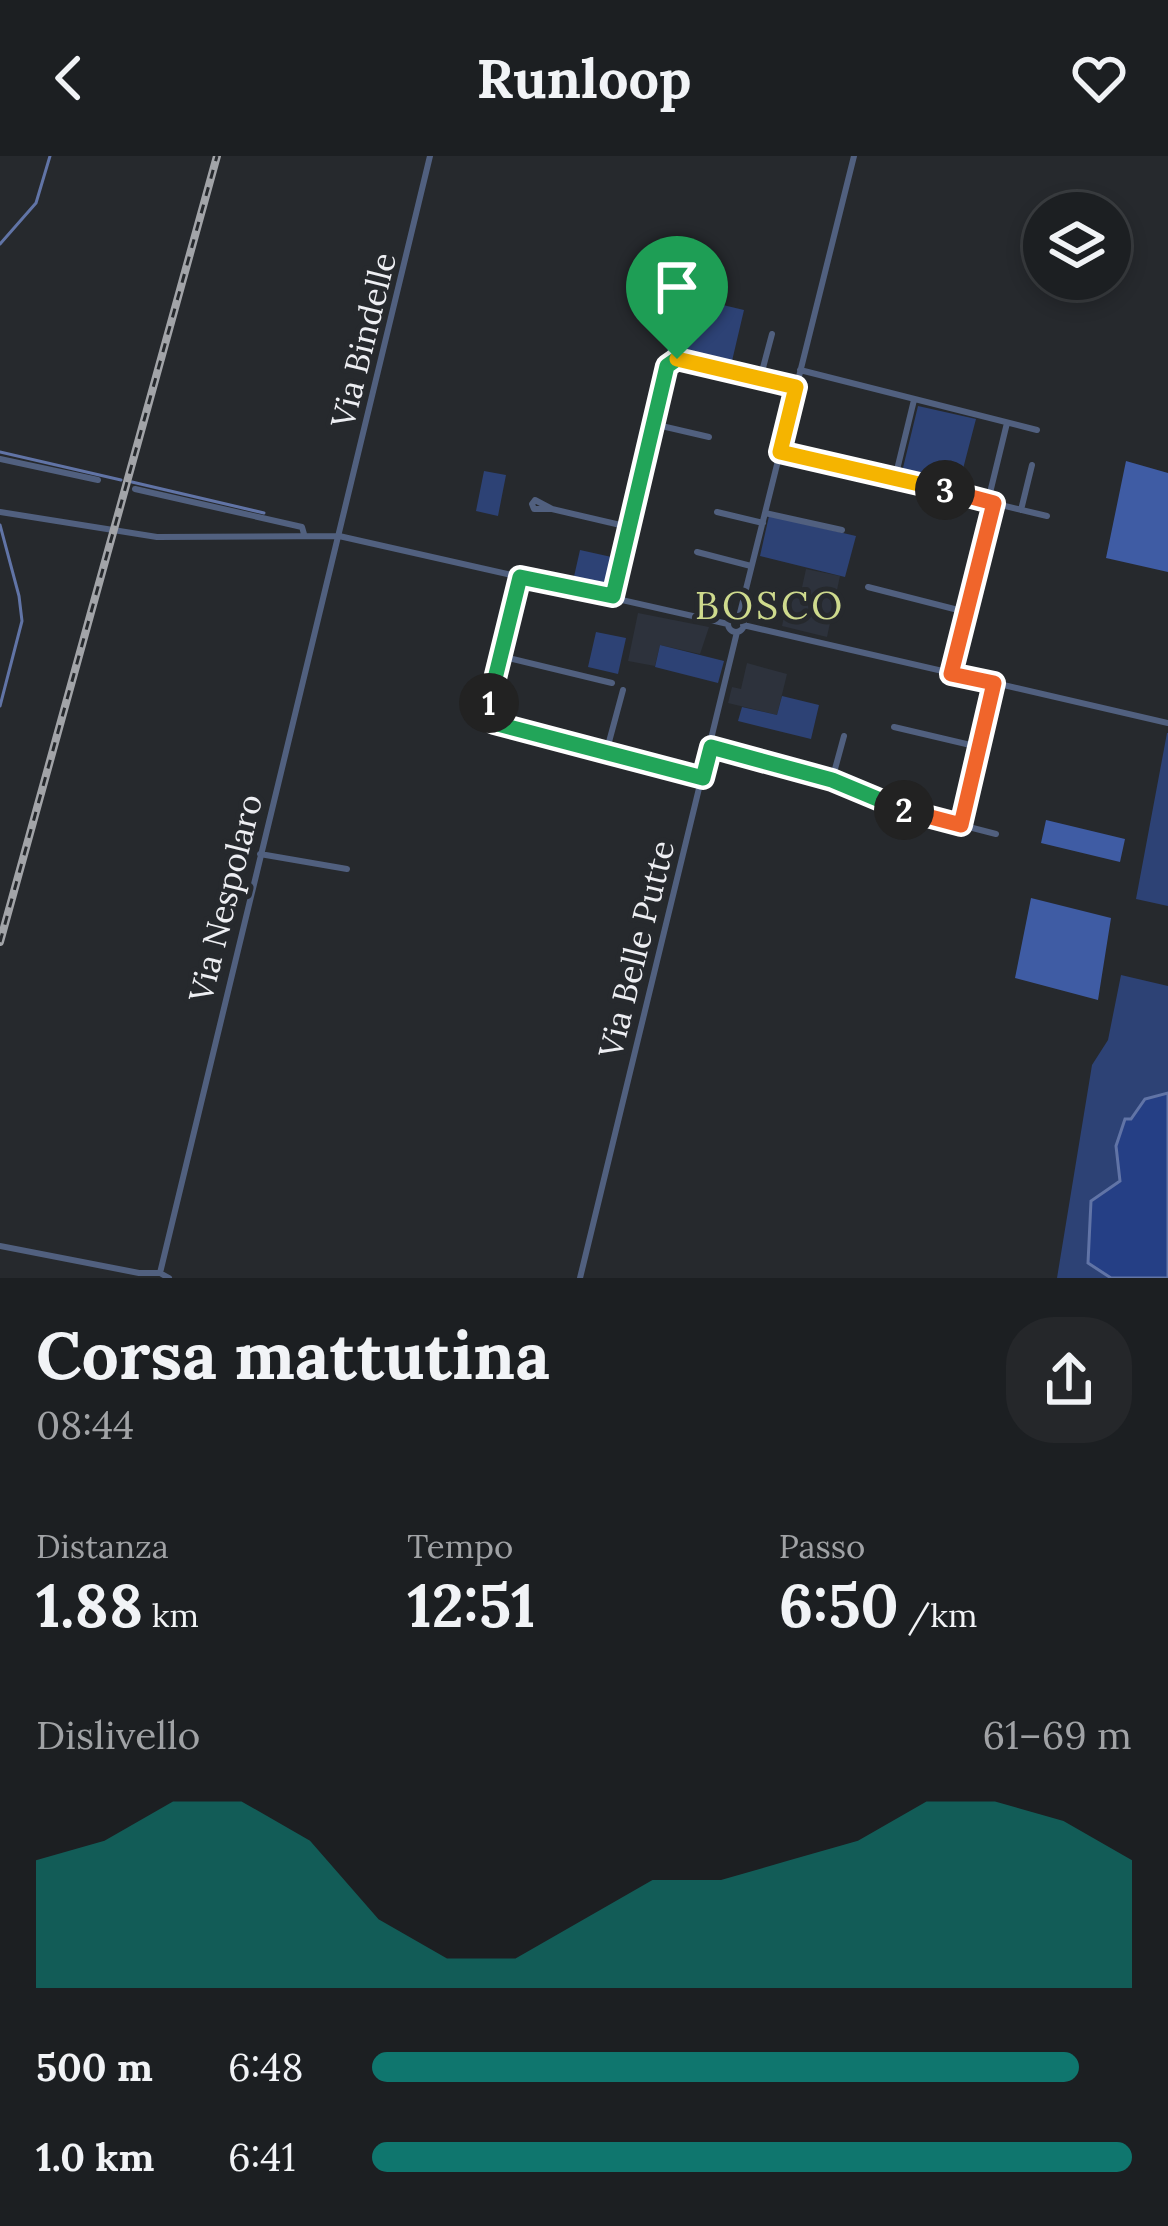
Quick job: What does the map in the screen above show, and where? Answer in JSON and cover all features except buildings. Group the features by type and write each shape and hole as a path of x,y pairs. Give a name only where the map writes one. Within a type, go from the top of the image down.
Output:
{"street":[{"name":"Via Bindelle","path":"339,536 430,156"},
{"name":"Via Belle Putte","path":"580,1278 854,156"},
{"path":"760,379 772,334"},
{"path":"613,596 671,360 796,387"},
{"path":"800,370 1037,430"},
{"path":"895,478 914,399"},
{"path":"951,674 1006,423"},
{"path":"652,424 709,436"},
{"path":"780,452 1047,517"},
{"path":"0,459 98,480"},
{"path":"1021,510 1032,465"},
{"path":"135,489 302,527 304,534"},
{"path":"552,509 629,527"},
{"path":"0,512 136,534 202,539 339,536 728,624 732,618 740,625 1168,723"},
{"path":"717,512 763,523"},
{"path":"765,513 842,530"},
{"name":"Via Nespolaro","path":"165,1275 160,1263 339,536"},
{"path":"697,552 751,566"},
{"path":"520,577 488,709 494,723 703,778"},
{"path":"868,586 966,612"},
{"path":"500,656 612,683"},
{"path":"961,825 994,683"},
{"path":"606,753 623,690"},
{"path":"894,727 979,747"},
{"path":"832,780 844,736"},
{"path":"711,747 832,780 889,806 996,834"},
{"path":"260,854 347,869"},
{"path":"0,1246 165,1275"}],"shaded area":[{"path":"668,292 744,310 732,361 667,352 669,341 657,337"},
{"path":"918,406 976,419 958,488 902,472"},
{"path":"1126,461 1168,473 1168,572 1106,558"},
{"path":"484,471 506,475 498,516 476,511"},
{"path":"769,516 856,536 845,577 760,556"},
{"path":"580,550 616,558 608,587 573,581"},
{"path":"806,569 840,576 827,637 782,626 790,590 801,592"},
{"path":"638,613 709,627 700,654 660,645 655,666 628,661"},
{"path":"596,632 626,638 618,674 588,667"},
{"path":"660,645 724,661 718,683 655,667"},
{"path":"747,663 787,674 777,715 728,703 732,687 741,689"},
{"path":"782,696 819,705 811,739 738,721 742,707 777,715"},
{"path":"1168,733 1168,906 1136,899"},
{"path":"1046,820 1125,839 1120,862 1041,843"},
{"path":"1031,898 1111,918 1098,1000 1015,978"},
{"path":"1121,975 1168,986 1168,1278 1057,1278 1092,1065 1108,1040"},
{"path":"1168,1093 1168,1278 1111,1278 1088,1263 1091,1201 1120,1181 1116,1146 1125,1119 1131,1119 1145,1099"}],"waterway":[{"path":"0,244 36,203 50,156"},
{"path":"0,452 121,480"},
{"path":"132,482 264,513"},
{"path":"0,525 22,621 0,706"}],"railway":[{"path":"0,942 217,156"}],"district":[{"name":"BOSCO","path":"770,605"}],"route":[{"path":"677,359 796,387 780,452 994,503 951,674 994,683 961,825 889,806 832,780 711,747 703,778 494,723 489,717 520,577 613,596 667,366 677,359"}]}
